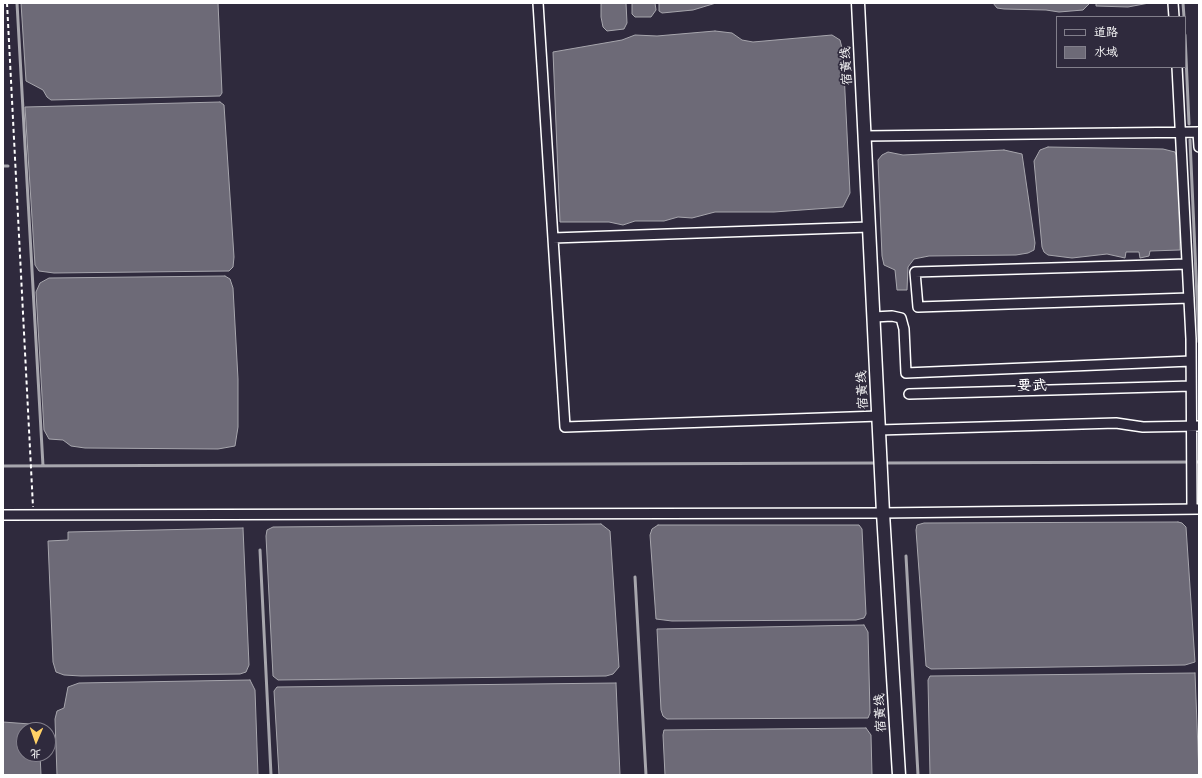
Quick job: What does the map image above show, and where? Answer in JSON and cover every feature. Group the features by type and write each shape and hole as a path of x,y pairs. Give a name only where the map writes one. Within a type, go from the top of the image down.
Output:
{"main road":[{"name":"宿黄线","path":"858,3 883,513 899,775"}],"lane":[{"path":"538,3 565,427 878,416"},
{"path":"1173,3 1174,16"},
{"path":"3,515 883,513 1196,509 1192,466 1195,427 1191,386 1189,298 1177,68"},
{"path":"865,136 1199,132 1199,147"},
{"path":"553,238 869,227"},
{"path":"1187,264 915,272 918,307 1189,298"},
{"path":"874,317 892,316 901,318 904,329 906,374 1191,361"},
{"path":"909,394 1191,386"},
{"path":"880,435 1116,423 1143,427 1195,427"}],"path":[{"path":"7,3 33,515"}],"water":[{"path":"21,3 218,3 222,93 220,96 51,100 47,97 43,90 26,81"},
{"path":"601,3 626,3 627,23 624,29 607,31 603,27"},
{"path":"632,3 655,3 656,10 651,17 635,17 632,14"},
{"path":"659,3 716,3 693,10 662,13 659,11"},
{"path":"993,3 1090,3 1083,10 1059,12 1046,10 1004,9 997,8"},
{"path":"1096,3 1149,3 1128,7 1096,6"},
{"path":"715,31 732,33 742,40 753,42 832,35 840,40 843,52 850,193 843,207 774,212 715,212 692,218 678,217 664,221 635,221 623,225 609,222 560,222 553,52 622,40 635,35 657,36"},
{"path":"220,102 224,105 234,257 233,267 229,271 54,273 39,271 35,265 25,107"},
{"path":"1048,147 1163,149 1175,152 1178,159 1183,226 1180,230 1180,250 1150,251 1149,256 1140,258 1139,252 1126,252 1125,258 1107,254 1072,258 1048,255 1044,252 1042,247 1034,161 1040,150"},
{"path":"1004,150 1022,154 1035,243 1034,250 1028,253 1016,255 929,256 914,259 908,267 907,290 897,290 895,270 884,265 882,256 878,160 882,155 888,152 903,155"},
{"path":"225,276 230,279 233,288 238,379 238,427 235,446 218,449 85,448 71,446 63,440 49,439 44,430 36,292 40,283 49,278"},
{"path":"924,523 1182,523 1186,527 1195,662 1185,665 931,669 926,666 916,530 917,525"},
{"path":"601,524 610,531 619,667 613,674 606,676 278,680 273,676 266,536 267,530 273,527"},
{"path":"658,525 859,525 862,529 866,614 864,618 856,620 672,621 656,619 650,535 652,529"},
{"path":"243,528 249,665 246,672 240,674 81,676 64,675 56,672 53,662 48,541 68,540 68,532"},
{"path":"864,625 868,632 870,713 868,718 667,719 663,716 661,710 657,629"},
{"path":"1195,673 1199,775 930,775 928,680 930,676"},
{"path":"250,680 255,690 258,775 57,775 55,719 57,711 64,708 68,687 79,683"},
{"path":"616,683 620,775 279,775 274,691 277,687"},
{"path":"3,722 16,723 16,762 40,762 41,775 3,775"},
{"path":"866,728 871,735 872,775 665,775 664,730"}],"waterway":[{"path":"17,3 43,466"},
{"path":"1183,3 1184,16"},
{"path":"1186,57 1189,124"},
{"path":"1190,140 1199,342"},
{"path":"3,166 8,166"},
{"path":"883,463 1199,462"},
{"path":"3,466 877,463"},
{"path":"260,550 271,775"},
{"path":"906,556 918,775"},
{"path":"635,577 646,775"}],"district":[{"name":"要武","path":"1032,386"}]}
